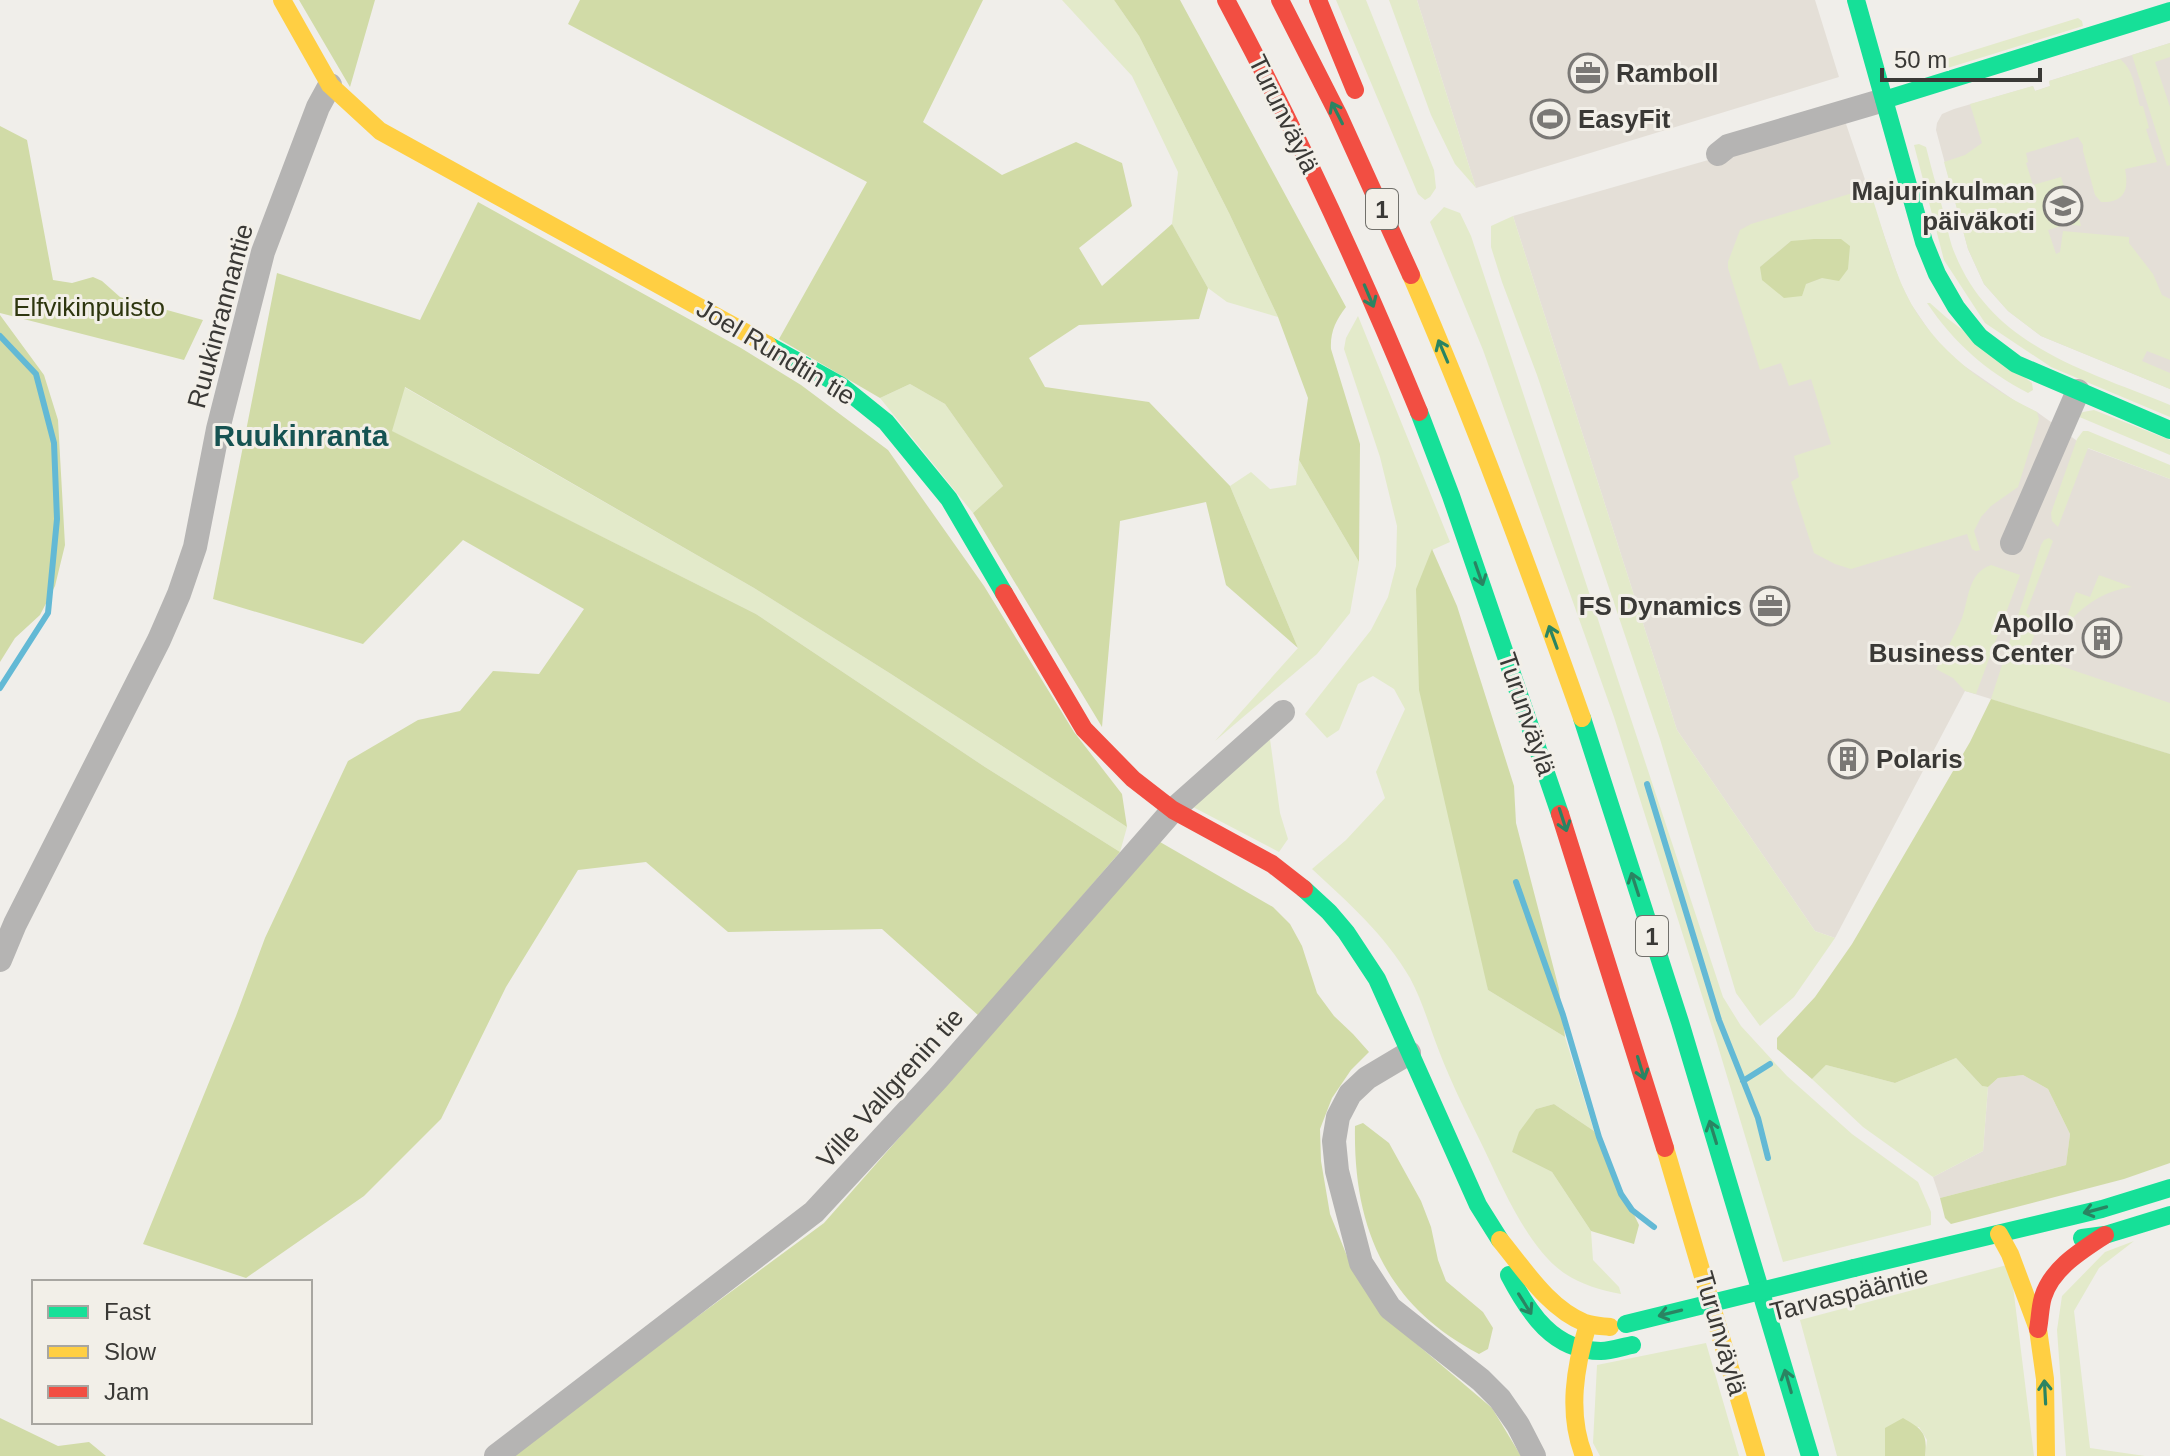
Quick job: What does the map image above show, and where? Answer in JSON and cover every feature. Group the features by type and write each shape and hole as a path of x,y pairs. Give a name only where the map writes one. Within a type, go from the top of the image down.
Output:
{"main road":[{"path":"282,0 330,85"},
{"name":"Turunväylä","path":"1226,0 1338,224 1453,500 1537,740 1613,975 1697,1249 1756,1456"},
{"name":"Turunväylä","path":"1280,0 1363,164 1474,422 1582,718 1668,986 1810,1456"},
{"path":"1318,0 1365,113"},
{"path":"1856,0 1924,242 1937,274 1956,307 1980,337 2016,364 2170,430"},
{"path":"1884,100 2170,11"},
{"name":"Joel Rundtin tie","path":"330,85 380,131 840,385 886,422 949,499 1084,729 1133,779 1173,810"},
{"path":"1467,362 1474,422"},
{"path":"1173,810 1272,864 1294,880 1346,932 1377,979 1478,1205 1494,1233 1565,1313 1588,1324 1579,1350 1573,1423 1584,1456"},
{"name":"Tarvaspääntie","path":"1588,1324 1608,1328 1626,1324 2102,1209 2170,1188"},
{"path":"2066,1240 2105,1235 2170,1215"},
{"path":"1494,1233 1501,1260 1515,1288 1537,1323 1561,1342 1579,1350 1602,1351 1640,1343"},
{"path":"1999,1234 2010,1254 2038,1329 2045,1379 2046,1456"},
{"path":"2038,1329 2044,1295 2056,1276 2069,1261 2105,1235"},
{"name":"Tarvaspääntie","path":"1693,1331 1784,1309"}],"street":[{"name":"Ruukinrannantie","path":"0,960 179,594 195,547 218,429 263,252 318,107 330,85"},
{"path":"1718,154 1728,146 1884,100"},
{"path":"2012,543 2078,391"},
{"name":"Ville Vallgrenin tie","path":"496,1456 814,1212 939,1077 1173,810 1283,712"},
{"path":"1409,1053 1367,1078 1350,1094 1338,1117 1334,1141 1337,1171 1361,1263 1390,1308 1481,1380 1500,1399 1534,1456"}],"shaded area":[{"path":"1417,0 1815,0 1839,77 1476,188"},
{"name":"Majurinkulman päiväkoti","path":"2170,43 2170,389 2041,336 2008,311 1984,284 1968,249 1936,130 1942,114 1954,109 2033,86 2035,91 2050,86 2049,81"},
{"path":"1845,121 1900,282 1937,342 1960,363 2087,448 2170,479 2170,754 1965,691 1835,938 1815,931 1677,730 1513,216"},
{"path":"2023,1075 2048,1089 2070,1134 2066,1165 1940,1198 1933,1177 1983,1151 1988,1087 1998,1078"}],"green space":[{"path":"299,0 375,0 350,87"},
{"path":"580,0 983,0 923,122 1002,175 1076,142 1122,163 1132,206 1079,248 1102,286 1172,224 1208,288 1199,319 1079,325 1029,358 1045,387 1149,402 1230,486 1298,648 1226,585 1206,502 1120,521 1102,727 973,513 1003,486 945,404 910,384 880,398 779,339 867,182 568,24"},
{"path":"1062,0 1114,0 1139,36 1278,317 1227,302 1208,288 1172,224 1178,172 1132,76"},
{"path":"1114,0 1180,0 1346,307 1334,326 1331,349 1360,444 1359,562 1299,460 1308,398 1278,317 1139,36"},
{"path":"1336,0 1366,0 1434,170 1436,188 1425,200 1418,194"},
{"path":"1389,0 1417,0 1476,188 1455,164 1431,115"},
{"path":"2078,18 2083,26 1938,71 1936,65 1939,61"},
{"path":"2170,43 2170,57 2155,62 2170,107 2170,165 2167,166 2132,55"},
{"name":"Majurinkulman päiväkoti","path":"2120,59 2131,74 2140,106 2143,106 2149,128 2146,129 2157,162 2125,169 2124,193 2109,202 2101,202 2095,195 2083,145 2078,137 2026,153 2026,163 2033,185 2061,177 2072,211 2077,210 2081,226 2067,224 2048,230 2056,254 2060,252 2063,231 2129,237 2129,243 2153,274 2162,295 2170,299 2170,360 2147,351 2142,361 2170,373 2170,389 2041,336 2008,311 1984,284 1968,249 1944,162 1965,155 1982,143 1970,104 2033,86 2035,91 2050,86 2049,81"},
{"name":"Elfvikinpuisto","path":"0,126 27,140 53,280 72,283 93,277 120,297 203,320 184,360 0,313"},
{"path":"1914,145 1926,147 1955,254 1972,286 1993,312 2017,333 2045,351 2106,380 2170,405 2170,417 2051,367 1985,323 1944,260"},
{"path":"1869,188 1901,283 1925,325 1957,360 1976,375 2037,412 2039,419 2018,487 1991,506 1974,531 1980,550 1972,549 1967,534 1851,569 1814,553 1791,482 1799,477 1794,456 1831,444 1811,379 1789,386 1781,363 1760,370 1728,268 1740,230","holes":["1791,241 1822,278 1806,284 1760,267"]},
{"path":"478,202 741,348 801,385 888,450 984,586 1074,732 1122,794 1127,827 754,588 405,387 392,431 756,614 985,767 1120,852 979,1016 882,929 728,932 646,862 578,870 506,987 441,1119 364,1196 246,1278 143,1244 265,938 348,761 418,720 460,711 493,671 539,674 584,609 463,540 363,644 213,599 277,273 420,320"},
{"path":"1444,207 1460,213 1471,236 1723,997 1741,1026 1787,1076 1852,1134 1918,1182 1931,1212 1931,1225 1783,1262 1614,717 1483,350 1430,222"},
{"path":"1513,216 1677,730 1815,931 1835,938 1794,997 1760,1026 1736,993 1660,739 1491,247 1491,226"},
{"path":"1841,239 1850,246 1848,269 1839,281 1822,278 1806,284 1802,296 1784,298 1762,280 1760,267 1791,241"},
{"path":"1927,303 2032,383 2033,390 2028,393 1985,365 1948,331"},
{"name":"Elfvikinpuisto","path":"0,315 44,375 58,420 65,545 55,586 40,615 15,638 0,662"},
{"path":"1358,316 1450,542 1432,550 1488,990 1565,1037 1594,1131 1554,1104 1536,1109 1512,1152 1552,1172 1591,1231 1593,1260 1619,1287 1621,1294 1591,1286 1564,1273 1528,1234 1461,1101 1410,978 1377,933 1312,869 1346,840 1385,798 1376,772 1405,709 1394,689 1373,676 1358,684 1339,730 1327,738 1305,714 1371,630 1388,597 1396,566 1397,526 1380,457 1344,349 1346,338"},
{"path":"910,384 945,404 1003,486 973,513 880,398"},
{"path":"404,387 754,588 1127,827 1120,852 985,767 756,614 391,431"},
{"path":"2094,410 2170,440 2170,455 2077,416"},
{"path":"2083,431 2170,465 2170,479 2088,448 2058,527 2052,521 2051,513 2077,439"},
{"path":"1299,460 1359,562 1350,613 1317,654 1215,741 1298,648 1230,486 1251,472 1270,489 1296,485"},
{"path":"2049,538 2053,541 2026,613 2039,622 2030,647 2039,650 2037,658 2170,703 2170,754 1991,699 2041,545"},
{"path":"1432,549 1457,606 1514,786 1516,823 1559,989 1565,1037 1488,990 1419,690 1416,589"},
{"path":"1991,565 2020,575 1976,694 1965,691 1953,678 1936,669 1959,625 1970,587 1978,574"},
{"path":"2099,575 2132,587 2106,594 2091,602 2072,619 2067,617 2076,592 2090,597"},
{"path":"1991,699 2170,754 2170,1163 2124,1179 1951,1224 1945,1218 1940,1198 2066,1165 2070,1134 2048,1089 2023,1075 1998,1078 1988,1087 1982,1086 1956,1058 1895,1083 1826,1065 1812,1079 1777,1049 1777,1038 1815,997 1852,944 1970,742"},
{"path":"1270,739 1280,813 1288,839 1279,852 1193,807"},
{"path":"1160,842 1273,907 1290,924 1302,946 1317,993 1334,1016 1369,1052 1351,1070 1332,1098 1320,1129 1321,1161 1330,1214 1363,1286 1393,1324 1492,1408 1521,1456 510,1455 824,1223"},
{"path":"1956,1058 1982,1086 1988,1087 1983,1151 1933,1177 1863,1127 1812,1079 1826,1065 1895,1083"},
{"path":"1554,1104 1594,1131 1639,1225 1634,1244 1591,1231 1552,1172 1512,1152 1519,1132 1536,1109"},
{"path":"1363,1123 1389,1143 1421,1201 1446,1281 1483,1312 1493,1328 1488,1349 1479,1354 1420,1312 1398,1287 1381,1260 1360,1198 1355,1126"},
{"path":"2134,1241 2099,1268 2074,1311 2090,1448 2145,1456 2066,1456 2057,1330 2062,1296 2105,1252"},
{"path":"2007,1265 2011,1270 2034,1456 1925,1456 1927,1440 1919,1427 1885,1428 1885,1456 1837,1456 1800,1320"},
{"path":"1706,1343 1739,1456 1600,1456 1593,1443 1597,1365"},
{"path":"0,1418 58,1446 89,1442 106,1456 0,1456"},
{"path":"1903,1418 1922,1432 1926,1442 1925,1456 1885,1456 1885,1428"}],"waterway":[{"path":"0,336 36,374 54,443 57,519 48,613 0,688"},
{"path":"1647,784 1719,1020 1758,1118 1768,1158"},
{"path":"1516,882 1563,1015 1599,1137 1621,1194 1632,1210 1654,1227"},
{"path":"1743,1081 1770,1064"}],"traffic: fast":[{"path":"1856,0 1924,242 1937,274 1956,307 1980,337 2016,364 2170,430"},
{"path":"1884,100 2170,11"},
{"path":"768,345 840,385 886,422 949,499 1004,593"},
{"path":"1419,412 1560,814"},
{"path":"1582,718 1680,1022 1810,1456"},
{"path":"1304,889 1346,932 1377,979 1478,1205 1500,1240"},
{"path":"1854,1268 2102,1209 2170,1188"},
{"path":"2082,1238 2105,1235 2170,1215"},
{"path":"1626,1324 1854,1268"},
{"path":"1509,1275 1534,1316 1556,1337 1584,1349 1601,1351 1632,1345"}],"traffic: slow":[{"path":"282,0 330,85 380,131 768,345"},
{"path":"1411,275 1500,495 1582,718"},
{"path":"1665,1148 1756,1456"},
{"path":"1999,1234 2010,1254 2038,1329 2045,1379 2046,1456"},
{"path":"1500,1240 1559,1308 1585,1323 1610,1327"},
{"path":"1584,1456 1574,1407 1588,1324"}],"traffic: jam":[{"path":"1226,0 1328,203 1419,412"},
{"path":"1280,0 1338,114 1411,275"},
{"path":"1318,0 1355,90"},
{"path":"1004,593 1084,729 1133,779 1173,810 1272,864 1304,889"},
{"path":"1560,814 1665,1148"},
{"path":"2038,1329 2043,1297 2053,1277 2068,1261 2105,1235"}],"place":[{"name":"Ramboll","path":"1588,73"},
{"name":"EasyFit","path":"1550,119"},
{"name":"Majurinkulman päiväkoti","path":"2063,206"},
{"name":"FS Dynamics","path":"1770,606"},
{"name":"Apollo Business Center","path":"2102,638"},
{"name":"Polaris","path":"1848,759"}],"district":[{"name":"Ruukinranta","path":"301,435"}]}
